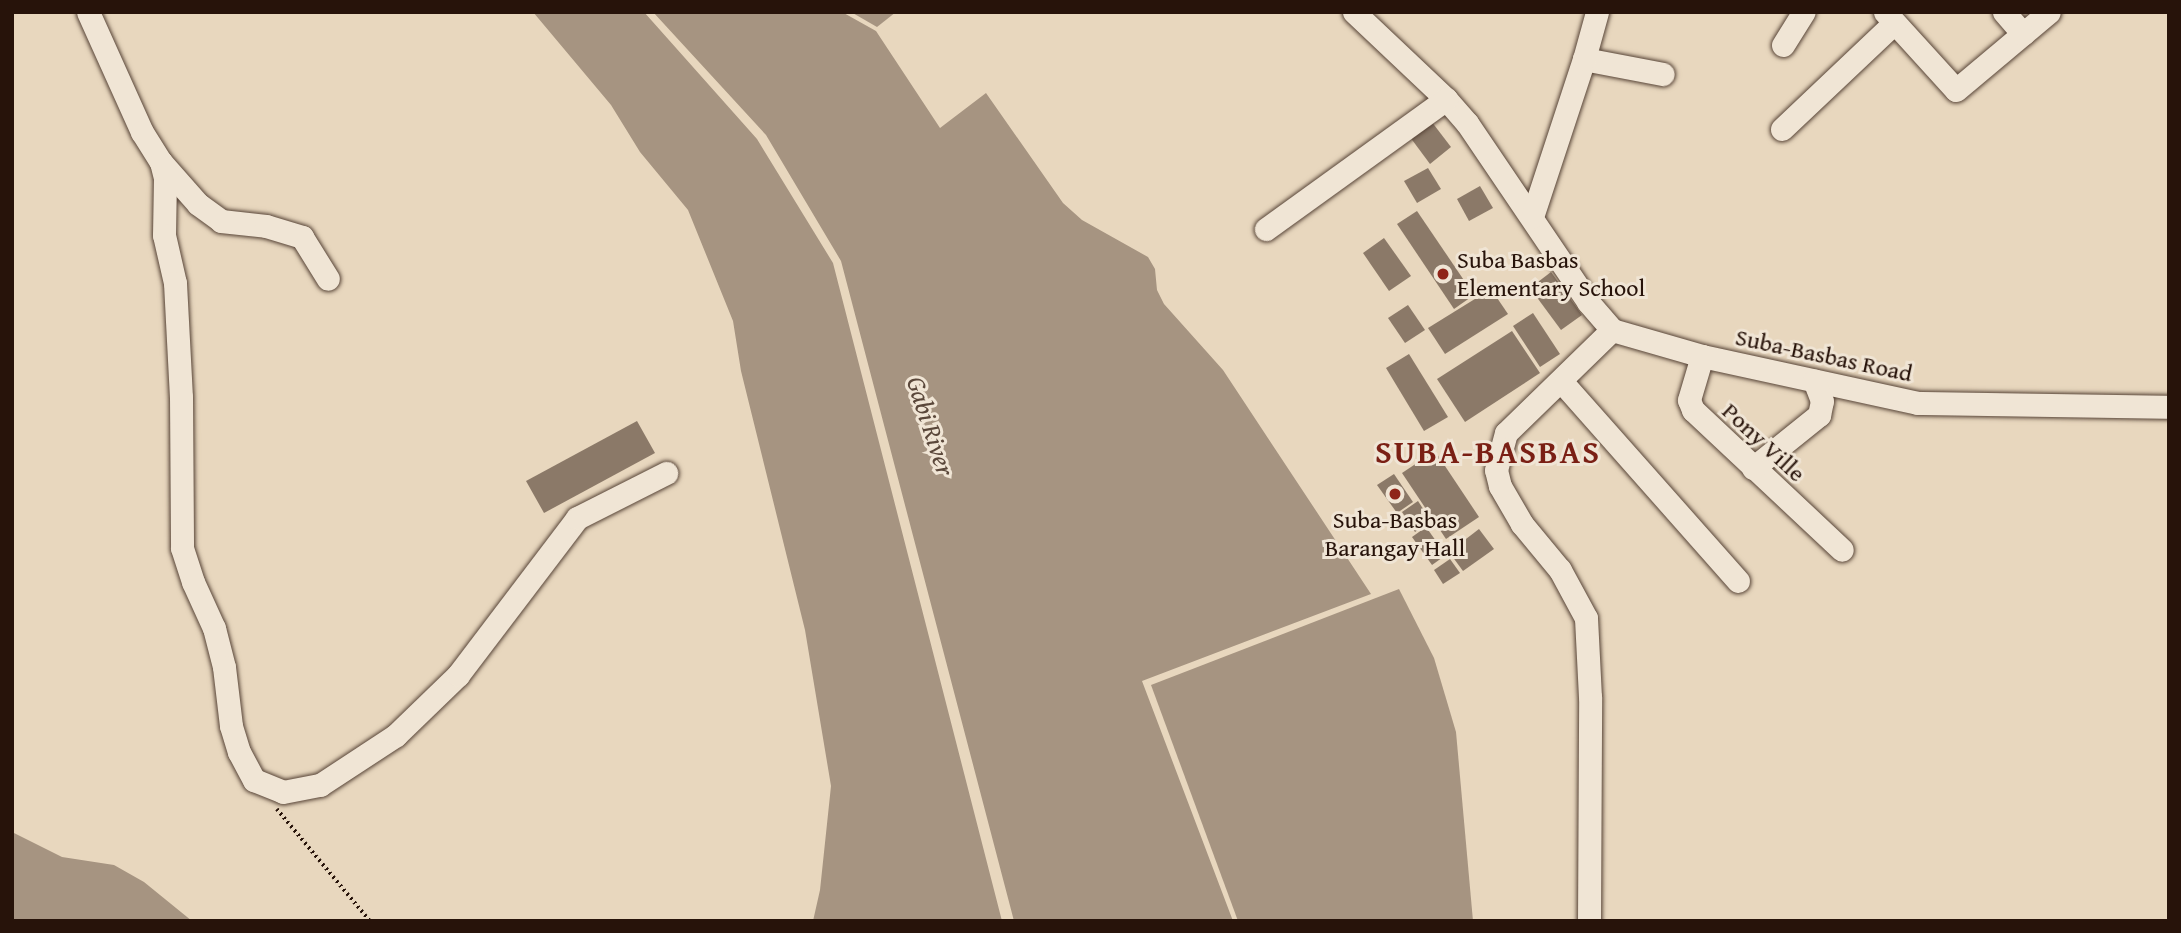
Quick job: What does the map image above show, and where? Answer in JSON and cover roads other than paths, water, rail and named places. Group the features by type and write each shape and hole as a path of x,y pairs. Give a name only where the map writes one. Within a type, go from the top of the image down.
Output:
{"street":[{"path":"88,12 142,132 161,162 198,204 221,220 266,226 302,237 328,279"},
{"path":"1354,12 1446,99 1532,217 1588,302 1612,330 1506,433 1496,470 1500,486 1517,515 1560,570 1586,618 1590,697 1588,921"},
{"path":"1532,217 1584,60 1597,12"},
{"path":"1783,45 1804,12"},
{"path":"2004,12 2023,34"},
{"path":"1782,130 1890,18 1956,90 2049,12"},
{"path":"1584,60 1663,74"},
{"path":"1266,229 1446,99"},
{"path":"161,162 165,178 164,235 175,283 181,397 182,548 192,582 214,628 223,667 231,726 239,752 254,780 283,792 320,785 396,736 458,675 577,518 666,473"},
{"name":"Suba-Basbas Road","path":"1612,330 1702,356 1918,402 2169,407"},
{"name":"Pony Ville","path":"1702,356 1689,400 1693,410 1842,550"},
{"path":"1753,468 1819,415 1822,401 1814,380"},
{"path":"1561,381 1738,581"}],"water":[{"path":"533,12 644,12 757,139 833,263 1002,921 813,921 820,890 831,786 805,630 741,371 733,321 688,210 640,152 611,105"},
{"name":"Gabi River","path":"653,12 842,12 876,31 940,128 986,93 1063,203 1082,220 1148,257 1155,269 1157,290 1164,304 1223,370 1371,594 1142,681 1233,921 1014,921 841,261 766,135"},
{"path":"851,12 896,12 877,27"},
{"path":"1399,589 1434,658 1456,732 1473,921 1238,921 1151,685"},
{"path":"12,832 62,857 114,865 144,882 192,921 12,921"}],"place":[{"name":"Suba Basbas Elementary School","path":"1443,274"},
{"name":"Suba-Basbas Barangay Hall","path":"1395,494"}],"district":[{"name":"SUBA-BASBAS","path":"1488,452"}]}
